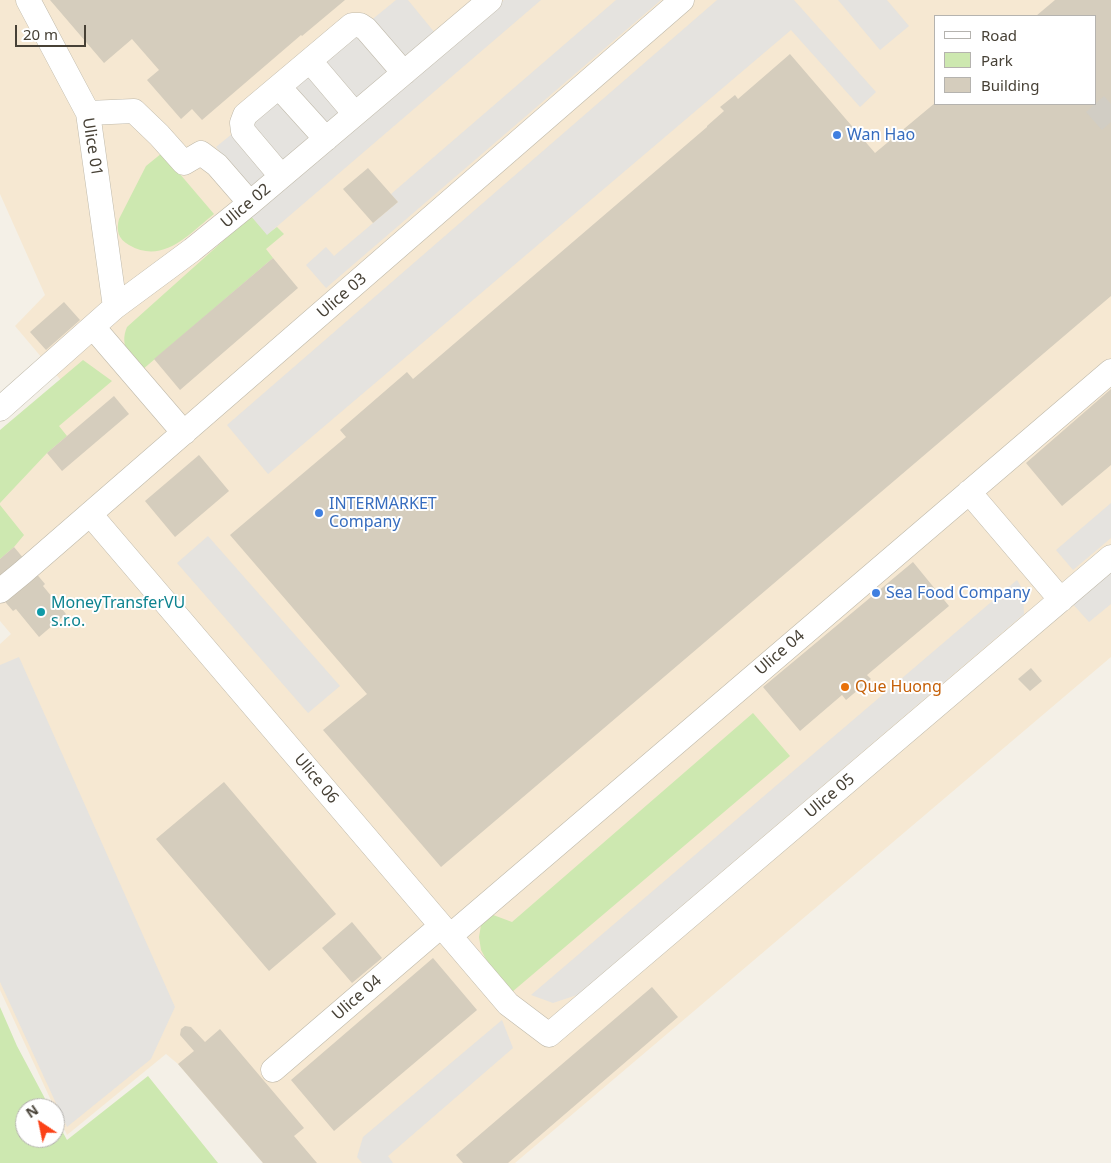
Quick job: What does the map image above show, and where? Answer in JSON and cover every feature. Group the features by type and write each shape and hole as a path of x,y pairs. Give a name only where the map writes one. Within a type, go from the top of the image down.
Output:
{"street":[{"name":"Ulice 01","path":"28,0 88,113 115,307"},
{"name":"Ulice 02","path":"0,409 115,307 250,204 490,0"},
{"name":"Ulice 03","path":"0,591 682,0"},
{"path":"281,176 243,131 242,123 245,115 352,25 360,25 366,29 404,73"},
{"path":"310,61 356,114"},
{"path":"280,87 326,139"},
{"path":"88,113 134,111 184,163 201,153 217,165 250,204"},
{"path":"93,327 184,433"},
{"name":"Ulice 04","path":"273,1070 445,931 970,492 1111,371"},
{"path":"970,492 1061,600"},
{"name":"Ulice 06","path":"90,514 508,1004 549,1035"},
{"name":"Ulice 05","path":"549,1035 1111,557"}],"shaded area":[{"path":"0,0 1111,0 1111,657 515,1163 263,1163 178,1064 166,1054 67,1135 65,1131 65,1098 50,1098 0,990 0,644 11,634 0,621 0,475 81,404 15,326 45,295 0,194"},
{"path":"396,0 408,0 435,33 250,187 216,147"},
{"path":"504,0 541,0 267,235 251,216"},
{"path":"616,0 661,0 326,288 306,265 326,247 334,256 398,202 391,194"},
{"path":"717,0 794,0 876,92 860,107 791,30 268,474 227,425"},
{"path":"838,0 887,0 909,26 880,50"},
{"path":"1111,503 1111,538 1073,570 1056,550"},
{"path":"208,536 340,686 308,713 177,563"},
{"path":"1111,567 1111,604 1089,622 1071,602"},
{"path":"1017,580 1023,590 1024,614 577,995 553,1003 531,995"},
{"path":"19,657 175,1007 151,1059 67,1127 65,1123 65,1098 54,1098 0,982 0,665"},
{"path":"502,1020 513,1048 388,1156 393,1163 362,1163 357,1157 363,1137"}],"green space":[{"path":"162,153 214,214 175,244 153,251 141,250 122,240 118,230 118,223 146,166"},
{"path":"251,216 267,234 277,227 284,234 266,249 273,258 142,370 130,356 125,346 124,340 127,327"},
{"path":"83,360 112,381 59,426 67,436 47,453 0,503 0,430"},
{"path":"0,505 24,535 0,559"},
{"path":"753,713 790,756 512,992 488,963 481,950 479,937 481,925 488,913 512,922"},
{"path":"0,1007 17,1046 45,1098 15,1098 15,1148 65,1148 65,1136 67,1140 148,1076 218,1163 0,1163"}],"building":[{"path":"50,0 345,0 202,120 192,109 181,119 147,80 159,70 132,39 104,63"},
{"path":"1055,0 1111,0 1111,296 441,867 323,730 367,694 230,535 346,437 340,430 407,372 413,379 707,127 724,111 720,107 735,95 738,99 790,54 875,153 934,104 1096,105 1096,15 1037,15"},
{"path":"368,168 398,202 373,223 343,189"},
{"path":"273,258 298,288 180,390 154,359"},
{"path":"64,302 80,320 46,350 30,332"},
{"path":"1111,389 1111,465 1062,506 1026,463"},
{"path":"114,396 129,414 62,471 47,453"},
{"path":"199,455 229,491 175,537 145,501"},
{"path":"14,547 45,584 43,586 66,614 39,637 16,609 13,611 0,596 0,559"},
{"path":"913,562 949,606 867,675 871,679 846,700 842,695 800,731 763,687"},
{"path":"1031,668 1042,681 1030,691 1018,679"},
{"path":"224,782 336,914 269,971 156,839"},
{"path":"352,922 382,958 352,983 322,948"},
{"path":"433,958 477,1010 334,1131 291,1080"},
{"path":"652,987 678,1017 508,1163 463,1163 456,1155"},
{"path":"185,1026 191,1027 205,1042 220,1029 304,1128 294,1136 317,1163 263,1163 178,1064 194,1051 180,1035 181,1029"}],"tunnel":[{"path":"1096,105 1111,122"}],"place":[{"name":"Wan Hao","path":"837,135"},
{"name":"INTERMARKET Company","path":"319,513"},
{"name":"Sea Food Company","path":"876,593"},
{"name":"MoneyTransferVU s.r.o.","path":"41,612"},
{"name":"Que Huong","path":"845,687"}]}
